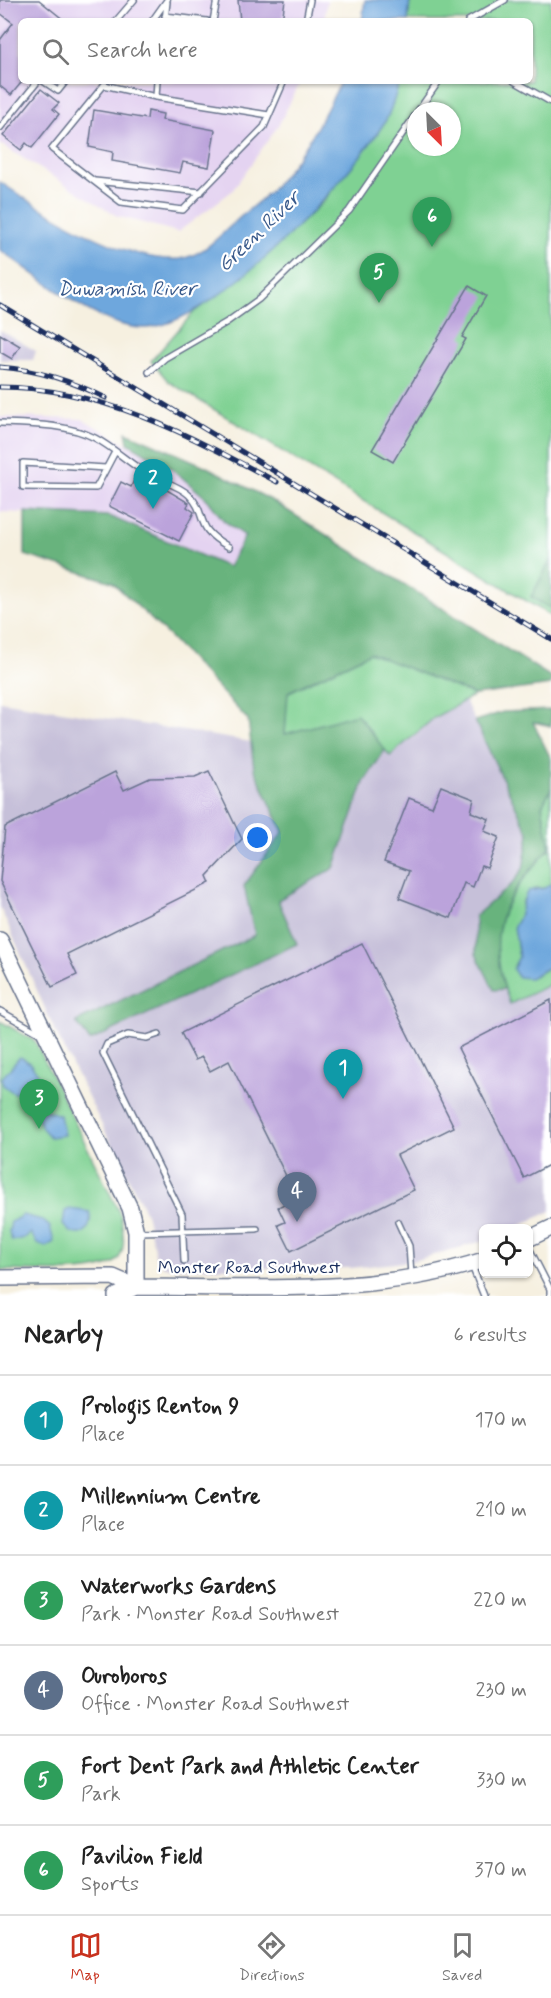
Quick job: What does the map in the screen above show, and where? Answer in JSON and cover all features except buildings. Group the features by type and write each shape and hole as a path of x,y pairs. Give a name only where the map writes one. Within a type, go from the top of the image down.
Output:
{"street":[{"name":"Monster Road Southwest","path":"0,940 122,1189 136,1232 136,1287 344,1286 411,1279 477,1262"},
{"path":"533,1237 551,1228"},
{"path":"0,1278 113,1277 136,1287"},
{"path":"117,1296 136,1287"}],"lane":[{"path":"119,18 134,0"},
{"path":"165,18 167,0"},
{"path":"154,18 167,0"},
{"path":"214,18 218,0"},
{"path":"307,18 310,0"},
{"path":"473,18 505,0"},
{"path":"0,128 36,84"},
{"path":"48,84 58,91 64,84"},
{"path":"156,97 158,84"},
{"path":"269,114 156,97 104,86 52,149 121,202 183,210 264,127 283,84"},
{"path":"425,102 437,84"},
{"path":"519,84 551,102"},
{"path":"149,372 165,358 226,322 259,299 349,211 407,127"},
{"path":"93,180 201,192"},
{"path":"0,423 63,429 93,437 147,474 188,493 196,504 205,529 213,538 229,547"},
{"path":"106,468 23,463 23,487 96,488 116,452"},
{"path":"0,1011 50,1039"},
{"path":"159,1034 147,1038 128,1035 107,1044 103,1053 182,1214 184,1261"},
{"path":"398,1222 409,1246 411,1279"},
{"path":"136,1232 257,1229"},
{"path":"533,1256 550,1289 550,1296"},
{"path":"477,1262 484,1296"}],"shaded area":[{"path":"0,0 327,0 324,18 18,18 18,84 299,84 278,126 232,191 178,232 117,216 0,144"},
{"path":"0,330 36,351 33,360 0,360"},
{"path":"0,417 82,419 172,469 207,499 224,521 246,536 227,567 109,516 0,512"},
{"path":"457,684 529,833 551,824 551,1211 523,1224 479,1224 479,1242 413,1261 351,1268 172,1268 163,1266 156,1258 146,1213 55,1031 0,907 0,701 313,752"}],"green space":[{"path":"410,0 551,0 551,616 169,382 151,361 194,312 259,263 323,202 387,118 399,84 533,84 533,18 408,18"},
{"path":"126,432 205,466 271,500 551,677 551,685 475,695 370,653 288,692 285,734 357,714 385,750 364,782 334,868 278,900 297,944 90,1041 76,1022 255,935 244,886 283,832 254,768 248,720 171,638 112,582 25,555 25,512 109,516 228,567 245,536 224,521 207,499 172,469 128,443"},
{"path":"551,559 551,609 531,597"},
{"path":"370,653 475,695 435,717 390,756 385,750 285,734 287,693"},
{"path":"551,710 551,726 533,722 551,759 551,788 542,806 550,848 522,881 504,911 499,928 498,946 499,966 505,989 494,990 476,954 475,916 512,884 523,869 529,834 475,721 503,712"},
{"path":"551,788 551,883 545,888 535,888 522,901 521,917 514,926 519,957 514,966 534,976 551,966 551,984 510,1004 497,963 498,930 503,914 518,886 550,848 542,806"},
{"path":"0,1021 35,1041 121,1216 123,1248 119,1258 111,1264 82,1271 64,1272 0,1270"}],"water":[{"path":"365,0 410,0 408,18 362,18"},
{"name":"Duwamish River","path":"340,84 399,84 386,120 368,146 312,212 241,278 205,304 171,322 142,328 106,319 68,298 0,250 0,182 61,220 110,244 134,253 158,258 188,257 203,250 216,240 268,193 293,164 327,110"},
{"path":"551,883 551,966 530,978 518,977 513,969 519,957 514,926 528,891 545,888"},
{"path":"20,1057 36,1070 42,1089 14,1093 3,1085 2,1078"},
{"path":"45,1110 60,1115 64,1135 50,1137 42,1128 36,1112"},
{"path":"70,1209 90,1212 89,1225 82,1233 73,1233 63,1224 65,1211"},
{"path":"23,1215 42,1220 50,1227 54,1242 46,1247 37,1244 31,1233 24,1238 12,1241 9,1232 11,1222"}],"railway":[{"path":"0,305 551,639"},
{"path":"0,367 54,377 106,398"},
{"path":"0,387 37,389 73,395 144,417 212,448 277,482"}],"place":[{"name":"Pavilion Field","path":"432,247"},
{"name":"Fort Dent Park and Athletic Center","path":"379,303"},
{"name":"Millennium Centre","path":"153,509"},
{"name":"Prologis Renton 9","path":"343,1099"},
{"name":"Waterworks Gardens","path":"39,1129"},
{"name":"Ouroboros","path":"297,1222"}],"water label":[{"name":"Green River","path":"258,231"}]}
